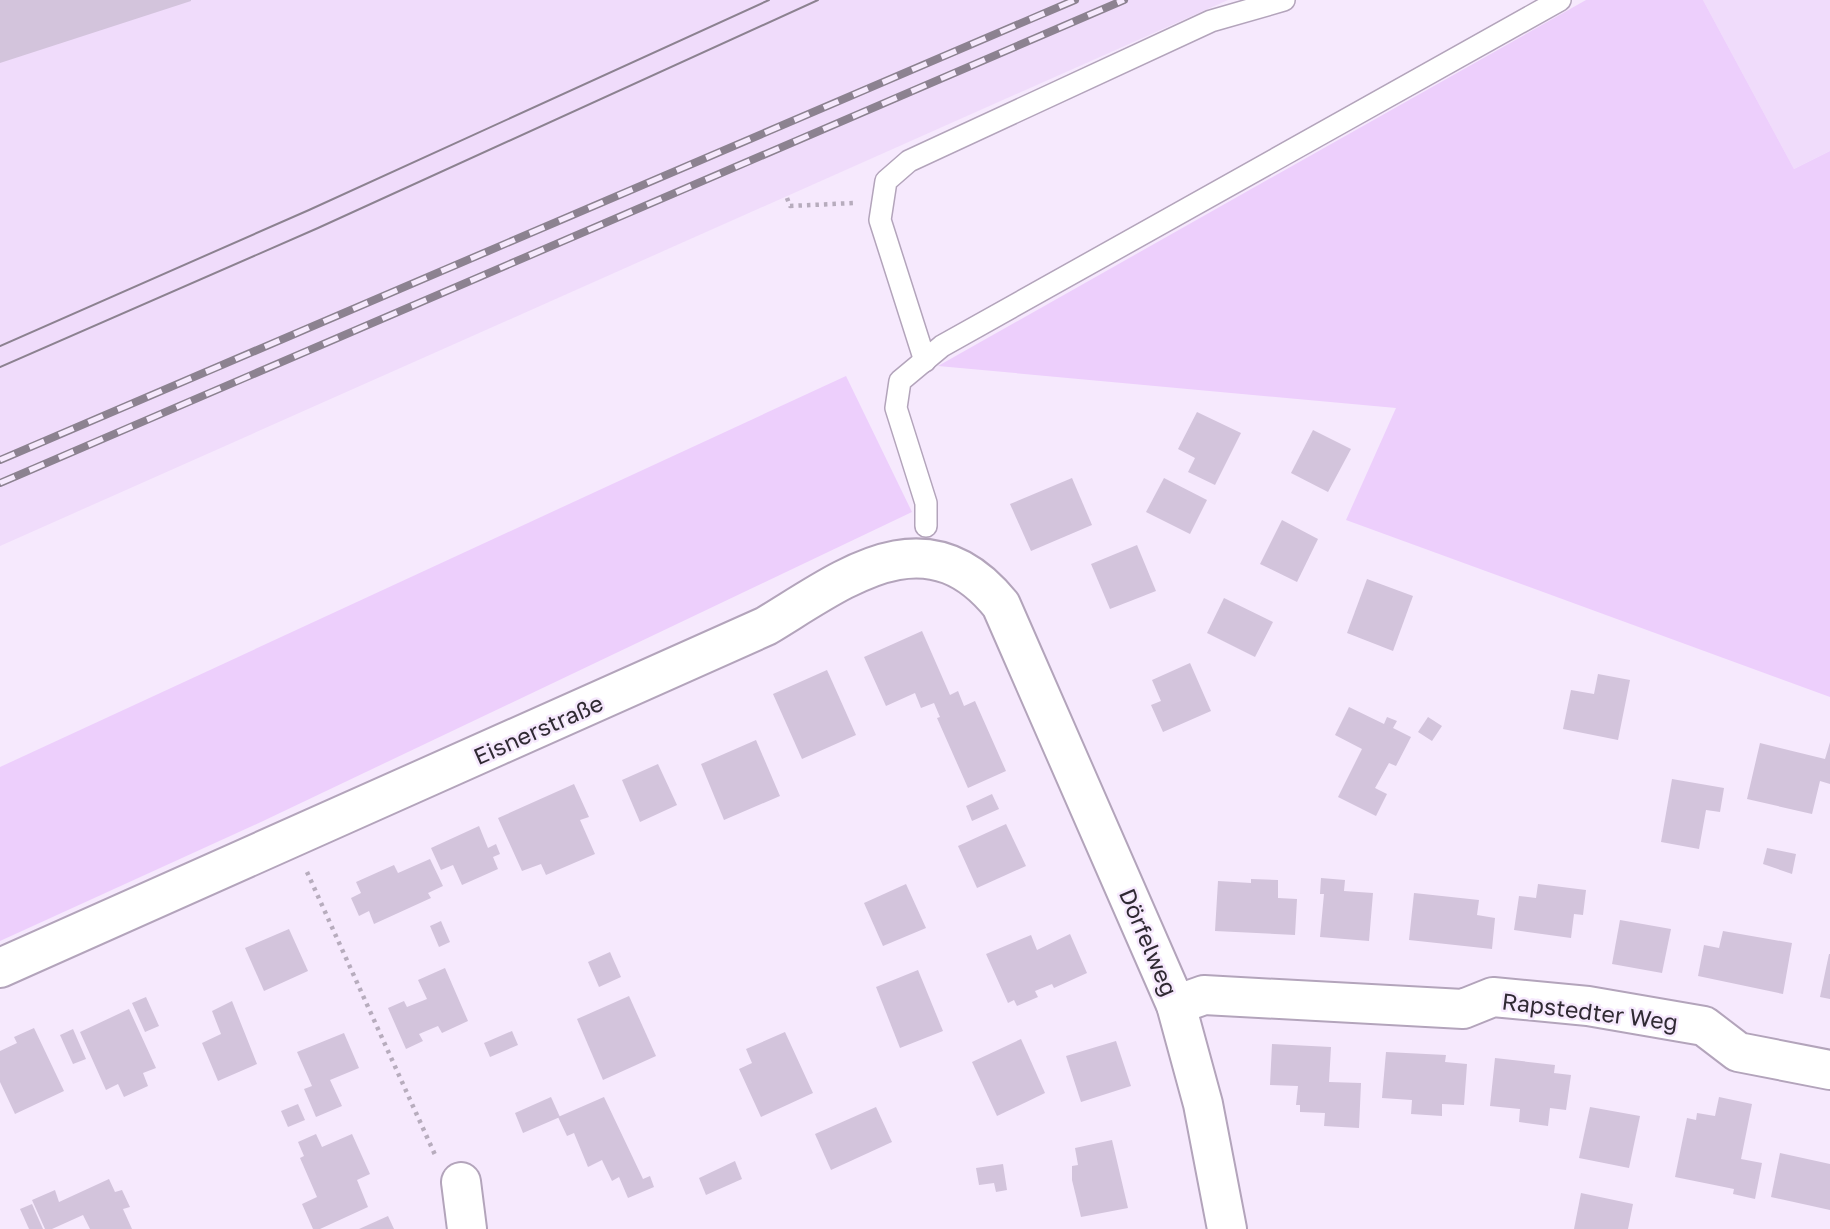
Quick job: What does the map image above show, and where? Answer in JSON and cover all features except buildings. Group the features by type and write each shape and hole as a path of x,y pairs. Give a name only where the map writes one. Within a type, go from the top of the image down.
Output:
{"street":[{"name":"Eisnerstraße","path":"0,968 766,626 851,575 894,558 926,558 966,572 986,586 1001,605 1029,668"},
{"name":"Dörfelweg","path":"1029,668 1175,1005 1203,1104 1227,1229"},
{"name":"Rapstedter Weg","path":"1175,1005 1204,995 1216,995 1463,1009 1493,997 1588,1006 1704,1026 1738,1052 1830,1070"},
{"path":"461,1182 467,1229"}],"lane":[{"path":"925,360 880,220 886,181 909,161 1211,21 1284,0"},
{"path":"926,526 926,503 895,408 900,381 925,360 942,346 1560,0"}],"path":[{"path":"787,198 790,206 883,201"},
{"path":"292,839 434,1155 461,1182"}],"shaded area":[{"path":"0,0 1228,0 0,546"},
{"path":"1586,0 1703,0 1794,169 1830,151 1830,697 1346,520 1396,408 938,366"},
{"path":"1703,0 1830,0 1830,151 1794,169"},
{"path":"846,376 912,512 261,822 0,941 0,767"}],"tram line":[{"path":"0,346 309,210 769,0"},
{"path":"0,367 318,228 818,0"}],"railway":[{"path":"0,460 1075,0"},
{"path":"0,483 1124,0"}]}
